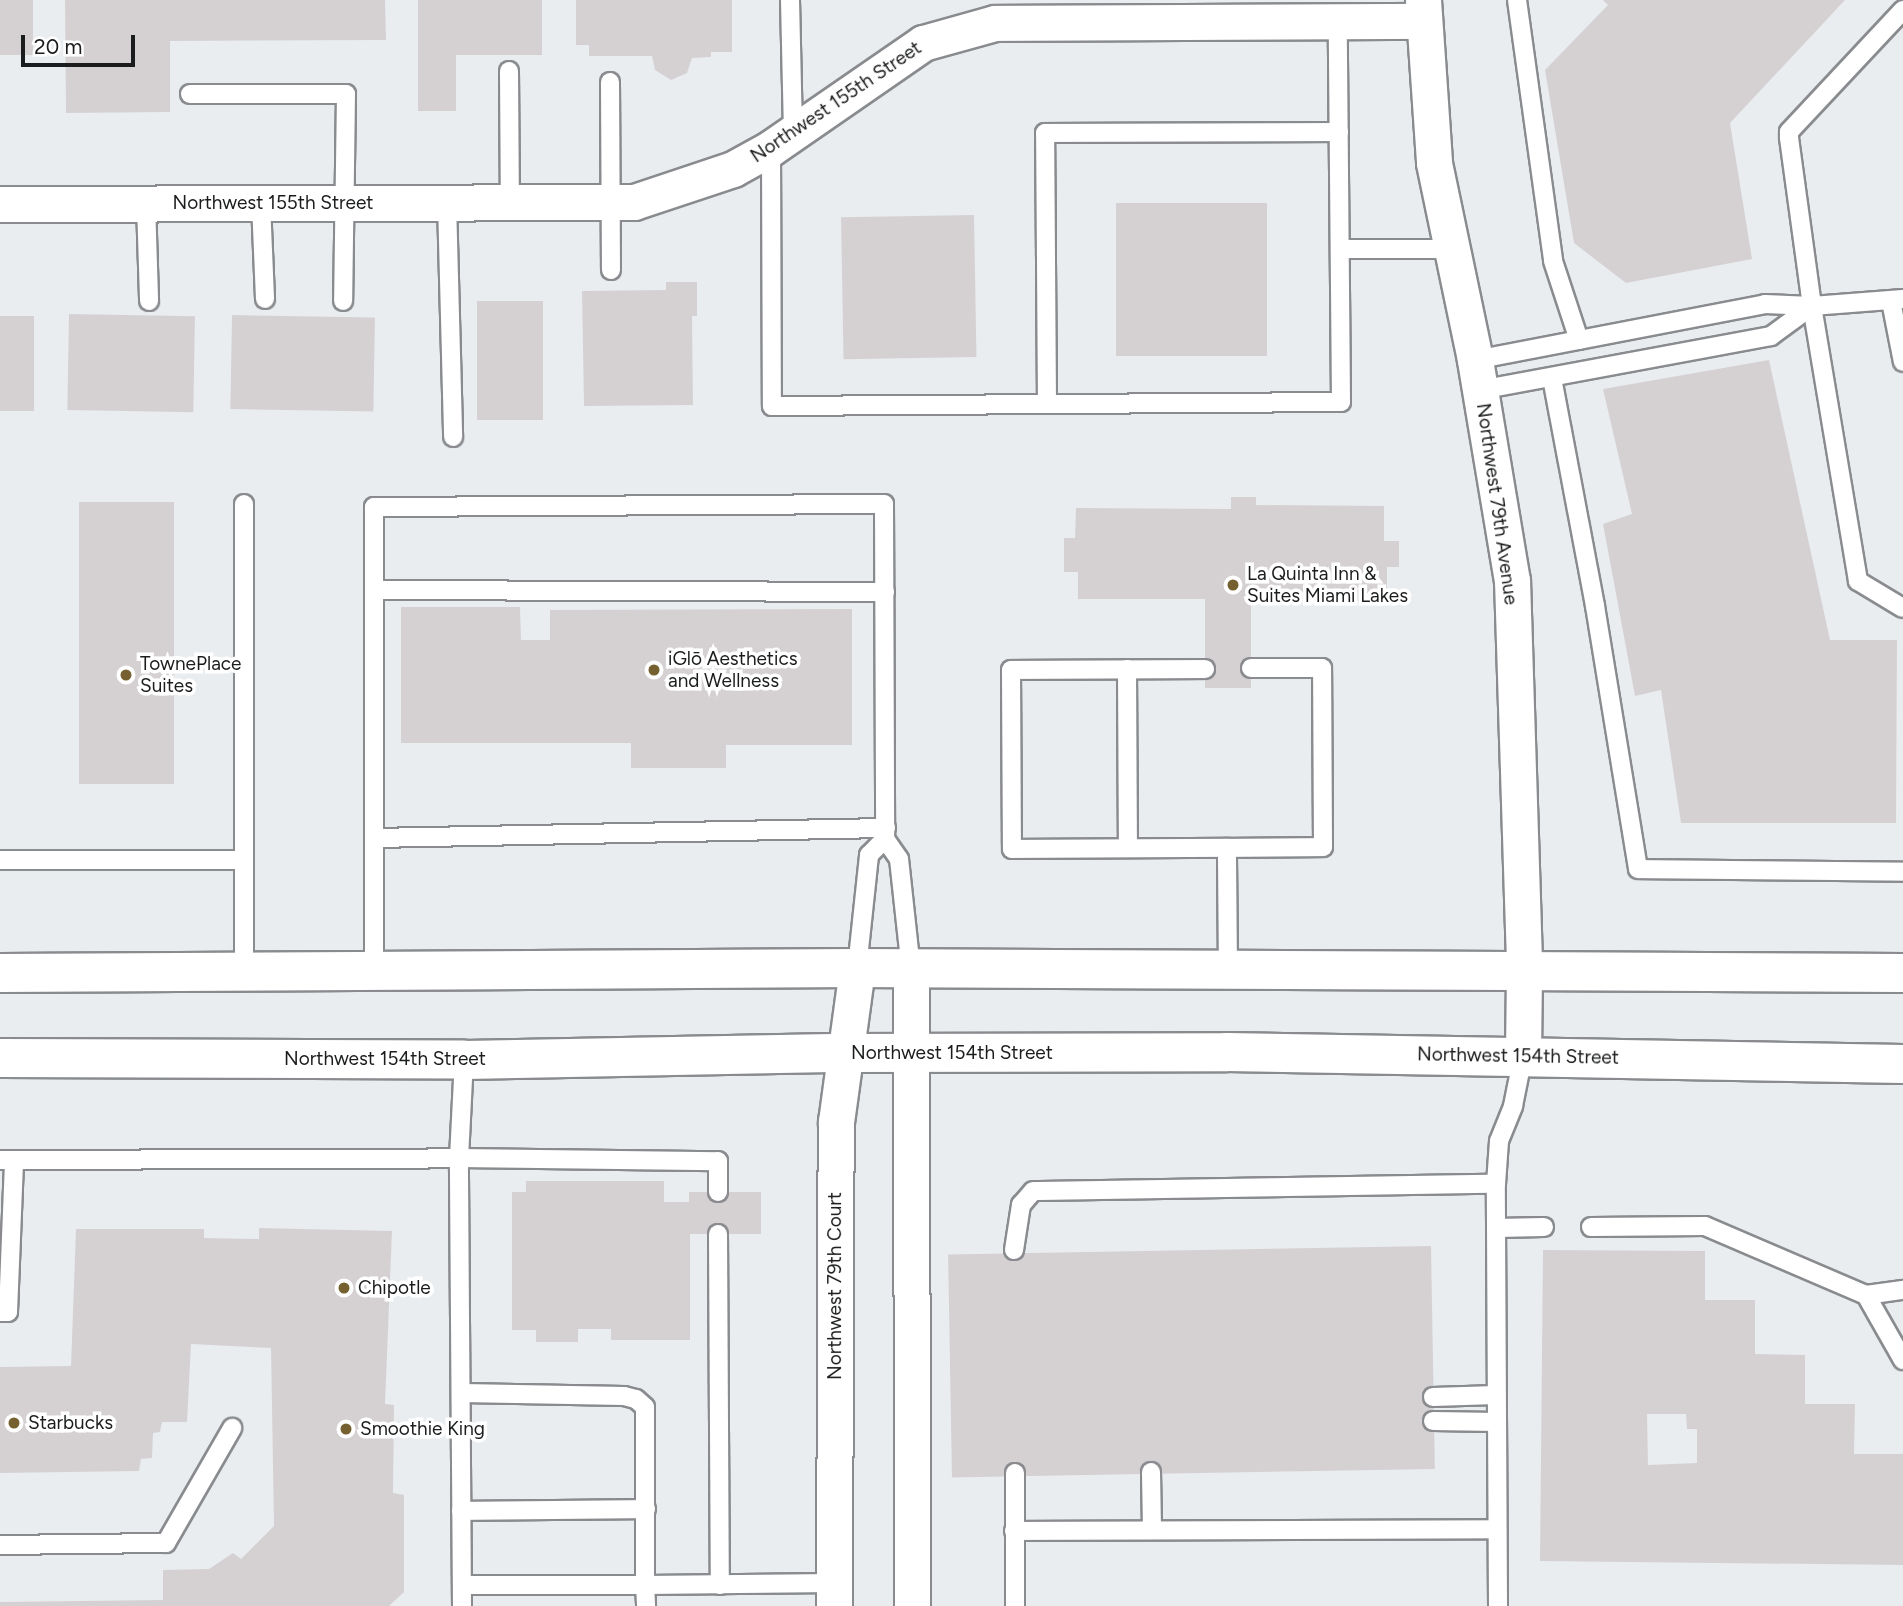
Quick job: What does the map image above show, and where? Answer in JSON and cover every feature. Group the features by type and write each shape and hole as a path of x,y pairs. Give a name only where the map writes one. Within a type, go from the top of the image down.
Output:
{"main road":[{"path":"0,973 857,968 1903,973"},
{"name":"Northwest 154th Street","path":"0,1058 464,1060 911,1053 1523,1056 1903,1064"}],"street":[{"name":"Northwest 155th Street","path":"0,204 634,202 720,173 782,141 923,43 995,23 1338,22 1423,11"},
{"name":"Northwest 79th Avenue","path":"1423,11 1434,163 1477,375 1512,580 1524,972 1523,1056"},
{"name":"Northwest 79th Court","path":"834,1594 836,1122 857,968"},
{"path":"911,970 912,1606"}],"lane":[{"path":"790,0 772,406 1341,402 1338,22"},
{"path":"1517,0 1553,261 1579,340"},
{"path":"1903,10 1789,132 1812,306 1858,581 1903,608"},
{"path":"509,71 510,202"},
{"path":"610,82 611,270"},
{"path":"190,94 346,94 343,300"},
{"path":"1046,404 1045,133 1339,132"},
{"path":"447,202 453,437"},
{"path":"146,203 149,300"},
{"path":"261,203 265,299"},
{"path":"1340,249 1450,249"},
{"path":"1477,375 1579,340 1765,304 1812,306 1897,300 1903,362"},
{"path":"1477,375 1552,378 1771,336 1812,306"},
{"path":"1552,378 1595,606 1638,869 1903,872"},
{"path":"244,504 244,972"},
{"path":"374,972 374,507 884,504 885,834 899,859 911,970"},
{"path":"374,590 885,592"},
{"path":"1205,669 1011,670 1012,849 1323,847 1322,668 1251,668"},
{"path":"1127,669 1128,848"},
{"path":"374,838 885,834"},
{"path":"857,968 869,855 885,834"},
{"path":"1227,848 1228,971"},
{"path":"0,860 244,860"},
{"path":"1498,1606 1496,1184 1499,1141 1513,1105 1523,1056"},
{"path":"462,1606 459,1158 464,1060"},
{"path":"0,1312 8,1312 7,1160 459,1158 718,1161 718,1192"},
{"path":"1014,1250 1021,1205 1033,1191 1496,1184"},
{"path":"1591,1227 1705,1226 1866,1295 1903,1290"},
{"path":"1496,1227 1544,1227"},
{"path":"718,1234 720,1585"},
{"path":"1866,1295 1901,1354"},
{"path":"462,1393 624,1396 636,1399 645,1407 646,1606"},
{"path":"1433,1397 1496,1395"},
{"path":"1433,1421 1497,1422"},
{"path":"0,1545 166,1543 232,1427"},
{"path":"1151,1472 1152,1530"},
{"path":"1014,1606 1015,1473"},
{"path":"461,1511 646,1509"},
{"path":"1014,1531 1497,1529"},
{"path":"462,1585 720,1585 834,1594"}],"building":[{"path":"0,0 33,0 33,55 0,55"},
{"path":"65,0 385,0 386,40 170,41 170,112 66,113"},
{"path":"418,0 542,0 542,55 456,55 456,111 418,111"},
{"path":"576,0 732,0 732,52 711,52 711,57 692,58 687,73 671,80 655,70 652,56 589,56 589,45 576,45"},
{"path":"1603,0 1845,0 1730,123 1752,259 1626,283 1574,243 1545,70 1608,5"},
{"path":"1116,203 1267,203 1267,356 1116,356"},
{"path":"974,215 976,357 843,359 841,217"},
{"path":"666,282 697,282 697,316 692,316 693,405 584,406 582,291 666,290"},
{"path":"477,301 543,301 543,420 477,420"},
{"path":"69,314 195,316 193,412 67,410"},
{"path":"232,315 375,317 373,411 230,409"},
{"path":"0,316 34,316 34,411 0,411"},
{"path":"1769,360 1830,640 1897,640 1896,823 1681,823 1661,690 1635,696 1603,524 1632,514 1603,389"},
{"name":"La Quinta Inn & Suites Miami Lakes","path":"1231,497 1256,497 1256,505 1384,506 1384,541 1399,541 1399,567 1387,567 1387,601 1251,601 1251,688 1205,688 1205,599 1078,599 1078,572 1064,572 1064,538 1075,538 1076,508 1231,509"},
{"name":"TownePlace Suites","path":"79,502 174,502 174,784 79,784"},
{"path":"401,607 520,607 521,640 550,640 550,610 852,609 852,745 726,745 726,768 631,768 631,743 401,743"},
{"path":"526,1181 664,1181 664,1202 689,1202 689,1192 761,1192 761,1234 690,1234 690,1340 611,1340 611,1329 578,1329 578,1342 536,1342 536,1330 512,1330 512,1192 526,1192"},
{"path":"259,1228 392,1231 385,1404 394,1405 393,1493 404,1495 404,1592 389,1606 0,1606 0,1602 163,1600 163,1570 209,1569 233,1553 241,1559 274,1526 271,1348 191,1344 187,1422 162,1422 160,1432 153,1433 152,1458 141,1459 139,1471 0,1473 0,1367 71,1366 76,1229 204,1229 204,1238 259,1239"},
{"path":"1431,1246 1435,1469 952,1477 948,1254"},
{"path":"1543,1250 1705,1251 1705,1300 1755,1300 1755,1354 1805,1355 1805,1404 1855,1404 1854,1454 1903,1454 1903,1565 1540,1561","holes":["1647,1414 1686,1414 1687,1429 1697,1429 1697,1463 1648,1465"]}],"place":[{"name":"La Quinta Inn & Suites Miami Lakes","path":"1233,585"},
{"name":"iGlō Aesthetics and Wellness","path":"654,670"},
{"name":"TownePlace Suites","path":"126,675"},
{"name":"Chipotle","path":"344,1288"},
{"name":"Starbucks","path":"14,1423"},
{"name":"Smoothie King","path":"346,1429"}]}
